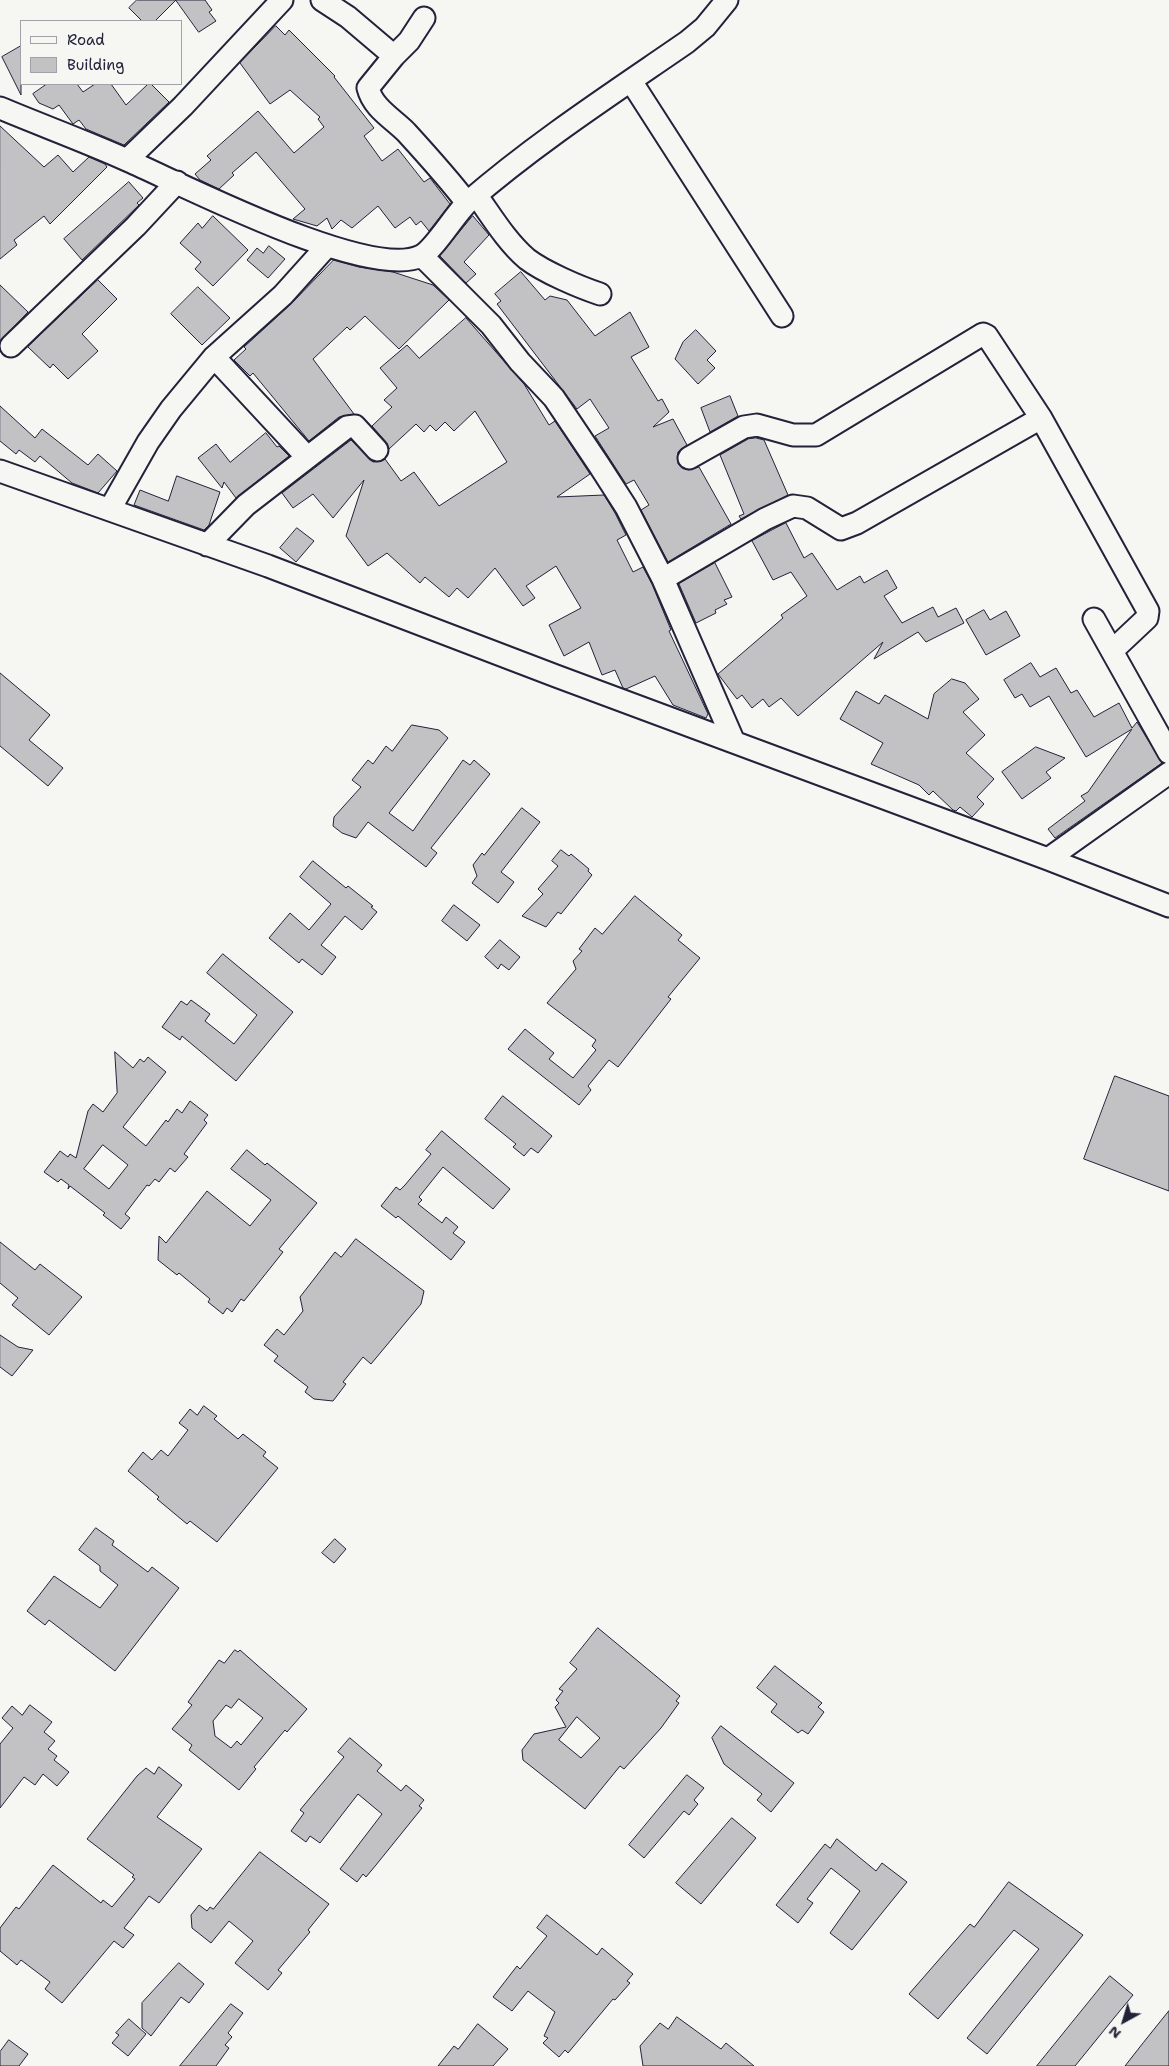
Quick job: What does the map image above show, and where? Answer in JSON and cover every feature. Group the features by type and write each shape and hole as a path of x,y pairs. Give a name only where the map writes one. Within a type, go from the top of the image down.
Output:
{"street":[{"path":"127,160 183,106 282,0"},
{"path":"322,0 348,17 394,56"},
{"path":"0,108 127,160 269,224 327,246 378,259 402,261 422,256 472,199 529,153 705,27 727,0"},
{"path":"424,18 409,41 372,81 368,88 376,104 403,129 445,175 472,199 527,259 545,270 600,294"},
{"path":"631,81 782,316"},
{"path":"12,346 136,226 177,182"},
{"path":"110,509 171,409 214,357 283,295 327,246"},
{"path":"422,256 491,325 520,362 554,398 626,507 663,578 734,742"},
{"path":"688,458 744,427 757,425 793,435 816,435 983,334 987,336 1041,418 1148,612 1147,618 1112,650"},
{"path":"214,357 306,456"},
{"path":"663,578 765,519 793,506 806,508 841,530 857,523 1041,418"},
{"path":"207,545 246,506 306,456 339,432 355,426 377,450"},
{"path":"0,471 268,566 1169,906"},
{"path":"1094,619 1169,753"},
{"path":"1048,859 1169,773"}],"building":[{"path":"137,0 176,0 156,20 141,20 129,8"},
{"path":"176,0 205,0 212,10 209,12 216,21 199,32"},
{"path":"276,26 285,35 289,30 335,76 374,128 364,136 382,161 398,149 424,182 430,178 450,204 429,231 421,221 416,225 410,217 395,228 378,206 352,228 341,220 332,229 327,218 317,226 293,219 305,209 256,152 232,173 234,175 219,189 200,180 195,174 211,160 207,156 258,111 294,153 324,127 318,119 320,117 290,90 270,104 240,63"},
{"path":"20,47 21,95 2,57"},
{"path":"46,85 78,85 83,92 94,85 112,85 126,105 147,85 152,85 169,102 124,145 86,129 79,120 73,124 59,105 53,109 39,103 33,94"},
{"path":"0,126 44,167 58,155 73,172 89,157 105,164 107,167 50,224 44,216 14,240 17,245 0,259"},
{"path":"129,182 143,198 137,203 139,205 82,260 64,239"},
{"path":"213,216 248,250 213,286 195,269 201,262 180,243 198,223 202,228"},
{"path":"473,216 489,235 464,262 476,274 466,283 440,256"},
{"path":"269,246 285,259 268,278 247,260 257,248 263,253"},
{"path":"334,260 359,267 393,272 433,285 449,300 399,349 365,316 350,330 347,327 313,359 354,414 339,417 309,441 253,373 250,376 234,360 246,349 244,347 291,304"},
{"path":"521,272 545,300 550,296 567,300 595,336 630,312 649,347 631,357 658,401 662,399 669,412 653,427 673,419 687,445 678,452 678,464 688,470 699,467 731,524 668,562 641,510 649,505 634,480 626,484 595,436 609,428 590,399 577,409 497,304 501,301 495,294"},
{"path":"98,280 117,299 82,334 98,351 68,379 53,364 50,368 28,347"},
{"path":"0,285 28,312 0,341"},
{"path":"198,287 230,318 202,345 171,314"},
{"path":"466,318 524,384 549,425 555,421 590,474 557,497 604,495 615,513 626,535 617,540 633,572 643,567 652,584 671,630 669,631 708,714 706,718 673,705 655,676 626,689 623,688 615,670 602,675 589,642 564,656 549,625 581,608 556,566 526,586 535,598 523,606 495,568 468,598 457,588 449,597 425,577 420,583 387,553 368,566 346,536 364,480 333,518 313,494 293,508 282,493 351,440 373,462 385,459 401,481 414,472 439,506 507,462 475,411 454,431 445,422 436,431 430,425 424,432 416,424 389,449 386,442 372,426 392,407 384,400 397,388 380,368 407,345 419,358"},
{"path":"696,330 716,351 707,360 715,368 698,384 675,359 683,342"},
{"path":"730,396 738,416 710,432 701,408"},
{"path":"0,406 35,438 42,429 88,465 98,454 117,471 98,493 72,483 40,456 35,462 19,450 16,454 0,441"},
{"path":"266,433 277,447 279,446 289,456 236,498 224,482 222,488 198,458 216,444 230,462"},
{"path":"748,439 764,440 788,495 741,519 739,516 744,514 720,455"},
{"path":"177,476 220,492 209,525 204,530 134,505 140,490 168,501"},
{"path":"786,523 804,558 812,553 837,590 860,576 864,583 887,570 897,588 884,596 902,623 933,607 938,617 956,608 964,623 926,642 918,632 874,659 883,642 798,716 781,698 769,707 763,699 752,708 742,695 737,699 718,674 783,618 781,615 807,596 791,572 773,580 752,541"},
{"path":"297,528 314,541 296,562 280,548"},
{"path":"715,563 732,597 724,600 727,604 715,610 716,613 696,623 679,584"},
{"path":"984,610 990,620 1006,611 1020,636 986,655 966,620"},
{"path":"1031,663 1040,677 1056,668 1071,693 1077,690 1094,717 1119,703 1132,728 1137,722 1162,763 1055,838 1048,829 1085,801 1081,796 1088,792 1132,729 1086,757 1049,696 1030,707 1022,694 1015,698 1004,680"},
{"path":"0,673 50,715 29,740 63,768 48,786 0,746"},
{"path":"952,679 965,683 979,699 963,712 985,735 966,753 994,779 977,797 984,804 972,817 960,807 956,811 953,810 933,791 929,795 919,785 871,764 883,743 840,719 856,691 879,704 885,695 928,719 934,694"},
{"path":"412,725 439,730 448,738 389,813 413,831 463,760 470,765 474,760 490,774 431,848 437,853 426,867 368,822 356,838 342,833 333,826 334,817 361,787 352,780 368,760 373,764 386,746 392,751"},
{"path":"1036,747 1065,758 1046,772 1051,778 1022,799 1002,772"},
{"path":"522,808 540,822 501,872 514,882 498,903 472,883 477,876 473,865 482,853 484,855"},
{"path":"561,850 569,856 571,854 589,869 588,871 592,875 561,914 558,912 546,927 522,916 543,894 538,889 558,866 552,861"},
{"path":"313,861 346,888 348,886 373,906 371,907 377,912 362,930 345,916 321,945 336,957 322,975 302,959 299,963 269,938 290,913 309,930 331,904 300,877"},
{"path":"635,896 682,935 678,940 700,958 668,997 671,999 618,1067 609,1060 588,1086 591,1090 579,1105 508,1049 525,1029 554,1053 549,1059 573,1078 596,1050 592,1046 596,1040 547,1003 576,969 573,961 582,951 579,949 595,928 602,934"},
{"path":"454,905 480,925 467,941 442,921"},
{"path":"500,940 520,957 509,970 501,964 498,969 485,957"},
{"path":"223,954 293,1012 236,1081 182,1036 180,1040 162,1027 181,1001 187,1005 191,1000 210,1014 205,1021 234,1044 257,1015 207,973"},
{"path":"115,1052 133,1068 140,1059 144,1062 148,1057 166,1072 123,1127 146,1146 166,1120 168,1122 177,1109 182,1113 190,1101 208,1115 204,1120 207,1123 184,1154 188,1157 175,1172 170,1168 159,1182 155,1179 149,1186 147,1185 125,1214 130,1218 121,1229 103,1215 105,1213 70,1186 68,1189 69,1185 61,1179 58,1182 44,1172 60,1151 68,1157 70,1154 76,1158 88,1111 93,1104 103,1112 117,1093","holes":["103,1145 128,1165 109,1189 84,1169"]},
{"path":"1115,1076 1169,1096 1169,1191 1084,1159"},
{"path":"503,1096 552,1136 538,1153 531,1148 524,1156 513,1147 516,1144 485,1119"},
{"path":"442,1131 510,1189 493,1209 443,1167 419,1197 422,1200 418,1204 442,1223 446,1217 458,1227 453,1233 465,1242 451,1260 398,1216 396,1218 381,1206 396,1187 400,1190 405,1185 431,1154 426,1150"},
{"path":"247,1150 265,1165 267,1163 317,1203 279,1249 283,1252 244,1301 241,1299 232,1312 227,1308 223,1314 208,1302 210,1299 179,1273 177,1275 158,1260 159,1236 166,1243 207,1191 250,1226 271,1200 231,1169"},
{"path":"356,1239 424,1291 421,1304 371,1364 363,1357 343,1382 346,1384 333,1401 314,1399 305,1392 308,1387 274,1361 278,1356 264,1345 277,1329 284,1335 303,1311 300,1297 335,1252 341,1257"},
{"path":"0,1242 35,1270 40,1264 82,1297 49,1335 12,1305 18,1298 0,1283"},
{"path":"0,1335 18,1347 33,1350 12,1376 0,1367"},
{"path":"204,1406 217,1416 214,1419 238,1439 243,1434 266,1452 263,1456 278,1468 217,1542 190,1521 187,1524 128,1471 143,1452 152,1460 161,1450 168,1456 188,1430 179,1423 190,1409 197,1415"},
{"path":"96,1528 114,1541 112,1545 148,1572 152,1567 179,1588 115,1671 49,1620 45,1625 27,1611 54,1576 100,1608 118,1585 100,1571 100,1566 79,1550"},
{"path":"335,1539 346,1549 334,1563 322,1553"},
{"path":"598,1628 680,1696 676,1701 679,1703 661,1728 624,1769 620,1766 585,1809 523,1760 522,1750 534,1734 566,1727 555,1707 559,1703 556,1700 563,1691 559,1689 577,1669 570,1663","holes":["577,1717 600,1738 581,1758 559,1740"]},
{"path":"235,1650 238,1652 240,1650 307,1709 287,1732 285,1730 254,1767 256,1769 239,1790 189,1750 192,1745 172,1729 192,1705 188,1702 219,1660 224,1663","holes":["239,1699 263,1718 241,1745 237,1741 231,1748 215,1736 213,1721 226,1705 231,1708"]},
{"path":"775,1666 822,1703 818,1707 824,1712 808,1734 802,1730 798,1733 771,1712 777,1704 757,1688"},
{"path":"30,1705 52,1722 44,1732 55,1741 48,1749 57,1756 54,1760 69,1772 57,1786 43,1774 35,1785 24,1777 0,1808 0,1744 13,1728 2,1718 12,1706 22,1715"},
{"path":"721,1726 794,1783 771,1812 757,1800 762,1794 724,1764 712,1738"},
{"path":"350,1738 382,1765 377,1771 401,1791 406,1785 424,1800 419,1806 422,1808 376,1865 366,1877 363,1874 357,1882 340,1869 382,1814 358,1794 320,1843 310,1836 306,1842 291,1831 304,1813 300,1810 344,1757 338,1752"},
{"path":"159,1767 182,1785 157,1817 202,1849 159,1903 149,1896 124,1928 134,1935 123,1948 114,1941 62,2003 45,1989 50,1982 21,1960 17,1965 0,1951 0,1928 16,1907 19,1909 53,1865 101,1903 103,1900 112,1907 135,1879 132,1877 134,1875 87,1839 137,1776 146,1768 154,1774"},
{"path":"687,1775 704,1788 694,1800 698,1804 689,1815 684,1811 644,1858 629,1845"},
{"path":"732,1818 756,1838 701,1904 676,1883"},
{"path":"837,1839 876,1871 882,1863 907,1882 852,1950 830,1933 860,1891 831,1868 807,1899 813,1903 798,1923 776,1905 825,1844 830,1848"},
{"path":"260,1852 329,1904 308,1930 310,1932 278,1970 282,1973 268,1990 235,1963 253,1941 229,1921 211,1943 192,1928 191,1915 199,1905 207,1911 210,1907 213,1909"},
{"path":"1009,1882 1083,1935 987,2054 967,2038 1039,1949 1014,1930 938,2019 909,1994 970,1924 974,1927"},
{"path":"547,1915 597,1955 602,1948 633,1974 627,1981 630,1983 615,2000 613,1999 568,2053 565,2050 559,2057 543,2043 548,2038 544,2036 555,2012 528,1991 512,2011 493,1997 517,1966 520,1969 547,1936 537,1928"},
{"path":"179,1963 204,1984 189,2003 181,1997 151,2036 142,2028 142,2003"},
{"path":"1110,1976 1133,1995 1075,2066 1037,2066"},
{"path":"231,2004 243,2013 228,2033 232,2037 225,2045 229,2048 216,2066 180,2066"},
{"path":"1169,2011 1169,2066 1125,2066 1143,2043"},
{"path":"677,2017 721,2049 726,2043 754,2066 643,2066 640,2046 660,2023 668,2029"},
{"path":"129,2019 146,2034 128,2056 112,2043 119,2035 116,2033"},
{"path":"478,2024 508,2049 493,2066 438,2066 454,2046 458,2049"},
{"path":"9,2040 28,2054 19,2066 0,2066 0,2052"}]}
